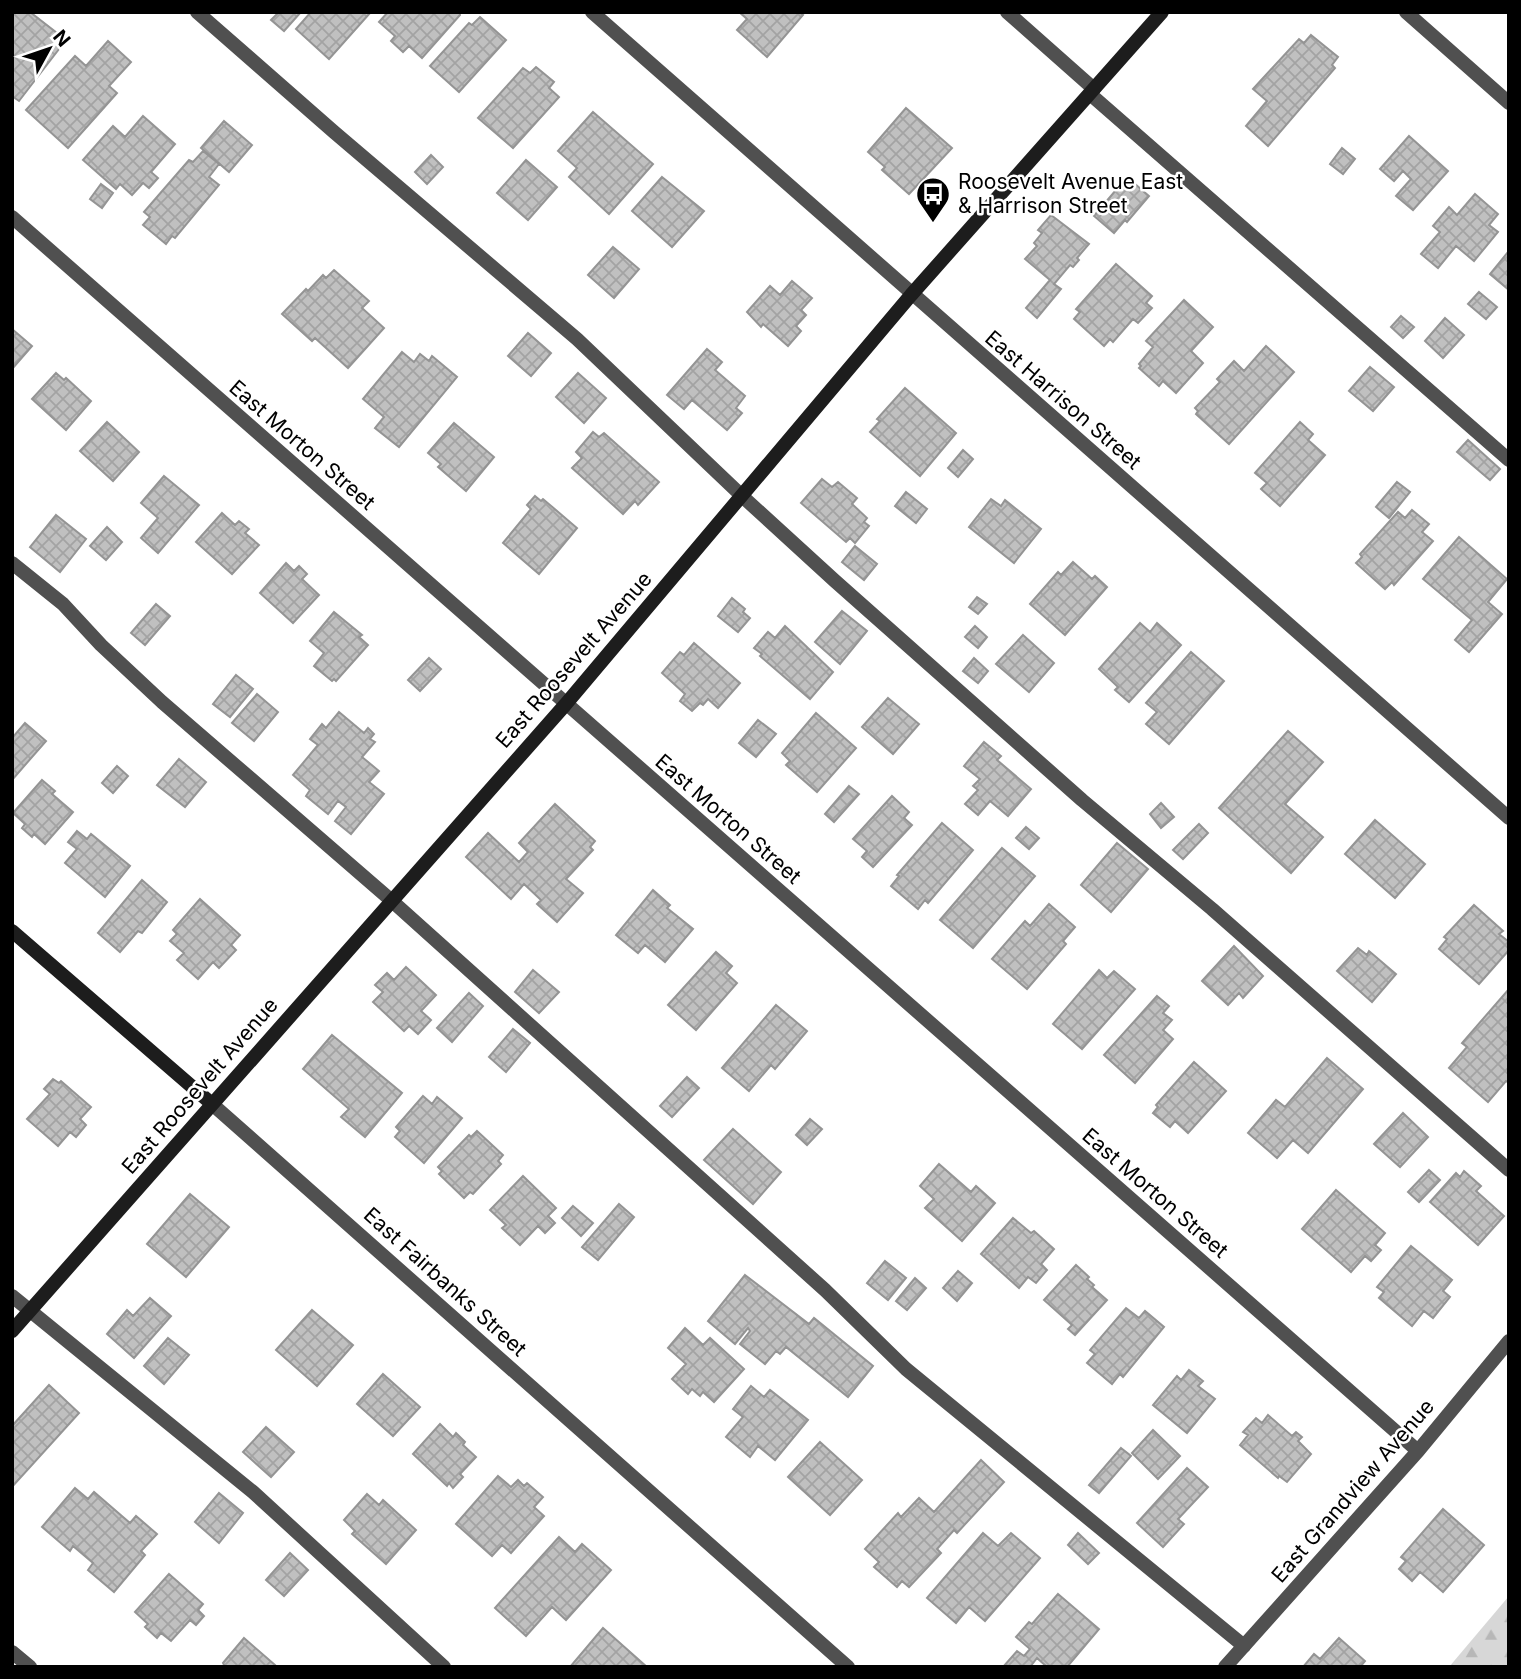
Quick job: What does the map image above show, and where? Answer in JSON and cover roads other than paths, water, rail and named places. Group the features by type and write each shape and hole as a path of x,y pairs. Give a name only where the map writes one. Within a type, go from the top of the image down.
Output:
{"street":[{"path":"197,12 577,339 741,496 1082,800 1232,926 1509,1170"},
{"name":"East Harrison Street","path":"592,12 1509,818"},
{"path":"1007,12 1092,91 1509,460"},
{"name":"East Roosevelt Avenue","path":"12,1331 565,705 911,295 1162,12"},
{"path":"1406,12 1509,103"},
{"name":"East Morton Street","path":"12,217 1418,1451"},
{"path":"12,563 63,604 101,645 162,702 391,901 825,1290 906,1368 1244,1646"},
{"name":"East Fairbanks Street","path":"12,931 212,1104 848,1667"},
{"path":"12,1296 253,1492 444,1667"},
{"name":"East Grandview Avenue","path":"1226,1667 1418,1451 1509,1341"},
{"path":"12,1652 30,1667"}],"place":[{"name":"Roosevelt Avenue East & Harrison Street","path":"933,224"}]}
